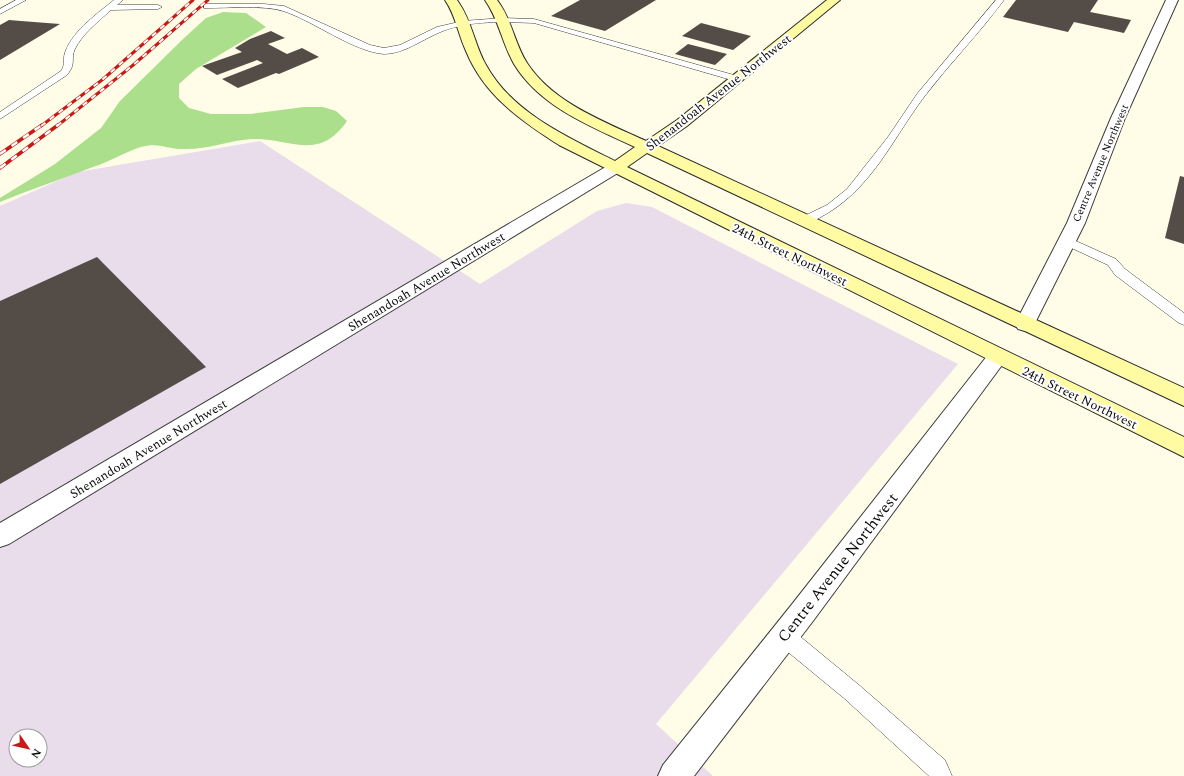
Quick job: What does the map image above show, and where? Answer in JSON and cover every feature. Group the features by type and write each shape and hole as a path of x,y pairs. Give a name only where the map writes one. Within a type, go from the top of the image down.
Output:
{"main road":[{"name":"24th Street Northwest","path":"451,0 463,23 471,50 482,73 500,97 522,115 564,142 1184,448"},
{"path":"491,0 503,20 516,54 528,73 542,88 566,106 589,120 1184,398"},
{"name":"Shenandoah Avenue Northwest","path":"615,168 647,148 682,123 834,0"}],"street":[{"name":"Centre Avenue Northwest","path":"1025,324 1067,241 1118,118 1147,58 1172,0"},
{"name":"Shenandoah Avenue Northwest","path":"0,536 615,168"},
{"name":"Centre Avenue Northwest","path":"674,776 784,636 998,356"}],"lane":[{"path":"0,12 22,0"},
{"path":"0,116 64,73 70,67 70,50 109,8 119,0"},
{"path":"804,221 831,207 850,191 892,139 920,96 1000,0"},
{"path":"207,6 264,6 284,8 367,47 384,51 403,46 435,32 463,23 503,20 534,21 738,79"},
{"path":"109,8 158,7"},
{"path":"1067,241 1112,262 1120,272 1184,320"},
{"path":"784,636 858,697 937,768 941,776"}],"shaded area":[{"path":"260,141 480,284 597,211 626,203 652,207 958,364 656,724 713,776 0,776 0,206 77,172"}],"green space":[{"path":"223,12 246,13 266,27 196,69 179,84 179,98 189,108 211,114 251,114 304,107 323,107 336,111 347,121 336,134 325,141 314,145 303,145 265,139 251,139 191,149 177,149 157,145 141,147 99,165 0,202 0,198 55,164 101,128 120,101 183,39 206,18"}],"building":[{"path":"580,0 656,0 605,31 551,16"},
{"path":"1016,0 1098,0 1090,12 1131,20 1124,33 1074,22 1068,32 1003,17"},
{"path":"9,20 60,24 0,60 0,25"},
{"path":"701,23 751,36 733,50 682,36"},
{"path":"271,31 285,38 268,44 287,54 302,48 319,57 279,74 276,73 238,88 222,79 263,63 257,60 217,75 202,66 242,52 235,48 250,39"},
{"path":"688,44 727,54 715,65 675,54"},
{"path":"1180,176 1184,177 1184,244 1165,238"},
{"path":"97,257 206,367 0,484 0,301"}],"railway":[{"path":"41,126 102,80 193,0"},
{"path":"57,126 132,66 208,0"},
{"path":"0,154 42,125"},
{"path":"0,168 58,125"}]}
